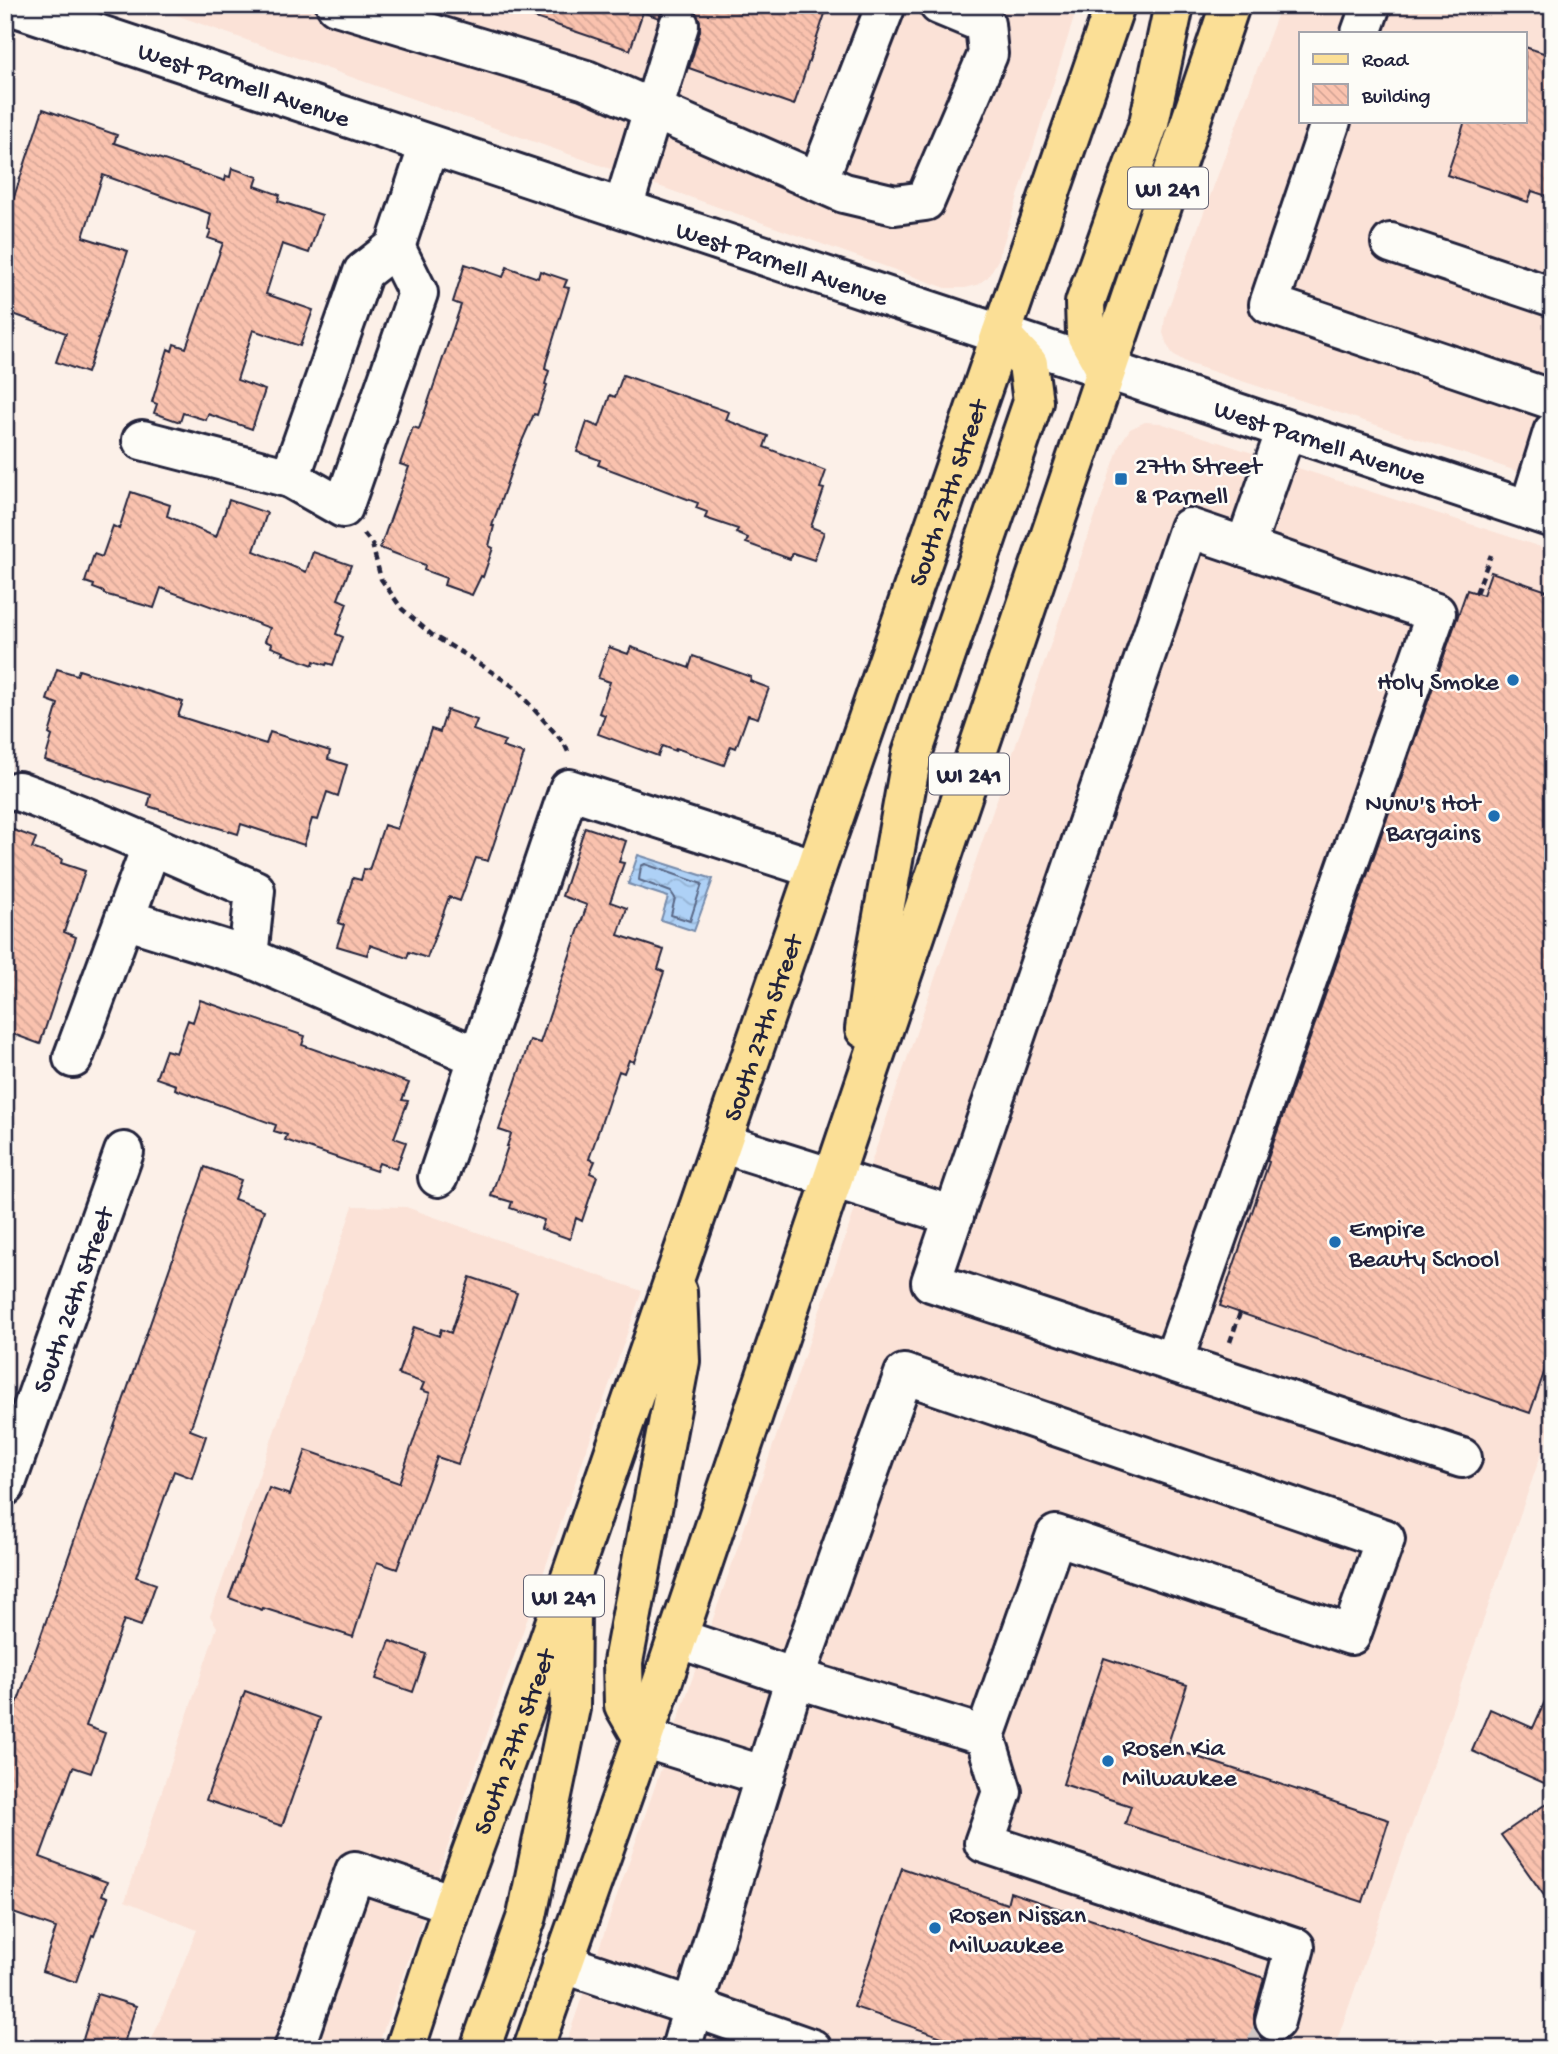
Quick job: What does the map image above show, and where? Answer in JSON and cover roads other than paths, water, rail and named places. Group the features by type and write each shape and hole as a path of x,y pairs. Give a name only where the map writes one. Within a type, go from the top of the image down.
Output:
{"main road":[{"name":"South 27th Street","path":"405,2049 453,1904 571,1576 1115,5"},
{"path":"1106,370 1086,334 1085,303 1149,124 1174,5"},
{"name":"WI 241","path":"533,2049 643,1738 1230,5"},
{"path":"854,1114 873,972 912,754 1033,402 1028,365 1001,335"},
{"path":"643,1738 624,1705 623,1662 680,1361 676,1272"},
{"path":"480,2049 527,1916 570,1708 571,1576"}],"street":[{"name":"West Parnell Avenue","path":"10,5 1541,514"},
{"path":"336,5 586,80 844,193 895,205 925,201 988,54 985,24 939,5"},
{"path":"818,181 886,5"},
{"path":"1361,32 1371,5"},
{"path":"623,208 679,24"},
{"path":"1331,122 1269,304 1553,400"},
{"path":"290,478 363,272 395,247 429,145"},
{"path":"1391,243 1553,297"},
{"path":"142,440 290,478 343,508 418,293 395,247"},
{"path":"1245,547 1286,430"},
{"path":"1541,514 1553,432"},
{"path":"1172,1362 1436,612 1189,528 931,1282 1172,1362 1462,1458"},
{"path":"438,1177 569,789 816,869"},
{"path":"18,791 84,815 151,847 256,890 248,957"},
{"path":"73,1058 151,847"},
{"path":"124,919 248,957 478,1057"},
{"path":"721,1143 954,1216"},
{"name":"South 26th Street","path":"5,1486 124,1152"},
{"path":"681,2049 795,1678 904,1374 1385,1539 1351,1635 1055,1535 985,1736 1002,1792 984,1843 1295,1947 1275,2021"},
{"path":"677,1638 795,1678 985,1736"},
{"path":"643,1738 765,1776"},
{"path":"294,2049 355,1871 453,1904"},
{"path":"562,1963 812,2049"}],"water":[{"path":"638,855 713,879 694,931 661,920 668,897 628,884"}],"tunnel":[{"path":"1265,2049 1275,2021"}],"place":[{"name":"27th Street & Parnell","path":"1121,479"},
{"name":"Holy Smoke","path":"1513,680"},
{"name":"Nunu's Hot Bargains","path":"1494,816"},
{"name":"Empire Beauty School","path":"1335,1242"},
{"name":"Rosen Kia Milwaukee","path":"1108,1761"},
{"name":"Rosen Nissan Milwaukee","path":"935,1928"}]}
